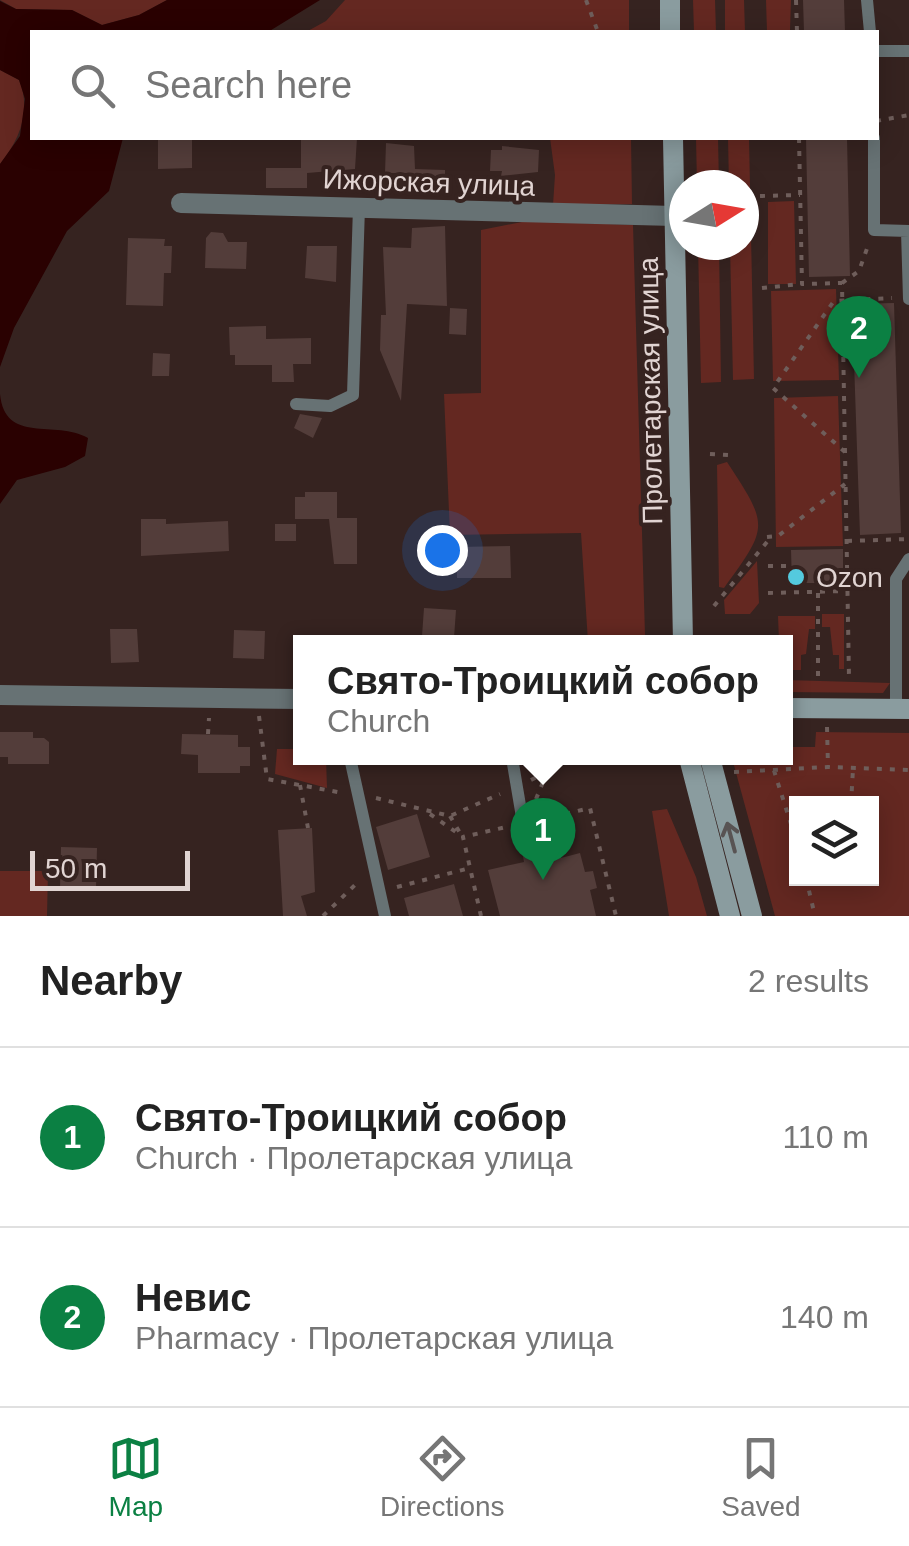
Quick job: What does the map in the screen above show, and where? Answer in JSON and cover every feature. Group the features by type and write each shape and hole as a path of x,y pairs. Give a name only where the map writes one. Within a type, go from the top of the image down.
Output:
{"main road":[{"path":"670,0 670,30"},
{"name":"Пролетарская улица","path":"672,140 673,170"},
{"name":"Пролетарская улица","path":"675,260 683,635"},
{"path":"793,708 903,709"},
{"path":"691,765 730,916"},
{"path":"712,765 752,916"}],"street":[{"name":"Ижорская улица","path":"182,202 669,216"},
{"path":"0,695 293,700"}],"lane":[{"path":"867,0 870,30"},
{"path":"879,50 909,51"},
{"path":"874,140 874,230 908,231 909,298"},
{"path":"296,404 330,406 353,395 359,207"},
{"path":"903,709 902,628 896,579 909,558"},
{"path":"352,765 386,916"},
{"path":"513,765 523,824"}],"path":[{"path":"586,0 597,30"},
{"path":"796,0 797,30"},
{"path":"879,121 909,116"},
{"path":"799,140 802,284"},
{"path":"760,196 800,195"},
{"path":"762,288 842,283 859,271 874,230"},
{"path":"842,283 849,676"},
{"path":"845,452 774,388 834,301 909,298"},
{"path":"710,454 728,454"},
{"path":"714,606 767,540 778,536 846,484"},
{"path":"847,541 909,540"},
{"path":"768,566 789,566"},
{"path":"768,593 848,591"},
{"path":"818,592 818,676"},
{"path":"260,699 260,744 267,779 450,816 550,772"},
{"path":"828,731 828,767"},
{"path":"523,824 552,765"},
{"path":"776,767 789,814"},
{"path":"732,772 776,767 909,770"},
{"path":"851,796 853,768"},
{"path":"300,785 308,828"},
{"path":"429,812 463,837 590,808 616,916"},
{"path":"450,816 463,837 482,916"},
{"path":"323,916 374,867"},
{"path":"380,891 470,868"},
{"path":"808,886 815,916"}],"shaded area":[{"path":"0,0 167,0 139,15 102,25 72,10 16,9"},
{"path":"167,0 320,0 271,30 30,30 30,140 122,140 109,191 67,231 14,328 0,367 0,164 20,136 25,99 19,80 0,70 0,1 16,9 72,10 102,25 139,15"},
{"path":"345,0 629,0 629,30 310,30 326,21"},
{"path":"693,0 715,0 716,30 694,30"},
{"path":"725,0 744,0 745,30 725,30"},
{"path":"766,0 791,0 790,30 767,30"},
{"path":"0,70 19,80 24,114 18,135 0,164"},
{"path":"550,140 631,140 632,204 553,205 555,175"},
{"path":"696,140 718,140 719,170 697,170"},
{"path":"728,140 749,140 750,170 729,170"},
{"path":"794,201 796,284 768,284 768,202"},
{"path":"527,221 633,225 645,635 588,635 581,533 450,535 444,394 481,393 481,230"},
{"path":"698,260 719,260 721,382 701,383"},
{"path":"730,260 752,260 754,379 733,380"},
{"path":"836,289 839,380 773,381 771,291"},
{"path":"0,394 4,410 21,425 88,438 85,456 65,467 17,480 0,504"},
{"path":"838,396 843,546 776,547 774,398"},
{"path":"727,462 751,500 758,526 749,551 724,588 719,587 717,465"},
{"path":"757,561 759,603 750,614 725,614 724,600"},
{"path":"822,614 844,614 844,669 839,669 839,655 833,655 830,627 822,627"},
{"path":"778,616 815,616 815,629 809,629 806,654 801,655 801,670 793,670 793,635 779,635"},
{"path":"793,680 890,683 883,693 793,692"},
{"path":"816,732 909,733 909,916 775,916 734,765 793,765 793,747 815,747"},
{"path":"277,749 293,749 293,765 326,765 327,788 275,774"},
{"path":"667,809 696,877 707,916 669,916 652,811"},
{"path":"0,871 48,871 47,916 0,916"}],"building":[{"path":"803,0 844,0 845,30 804,30"},
{"path":"158,140 192,140 192,168 158,169"},
{"path":"301,140 357,140 355,169 307,173 307,188 266,188 266,168 301,168"},
{"path":"806,140 847,140 850,276 809,277"},
{"path":"386,143 414,146 415,169 445,170 445,193 411,192 411,173 385,173"},
{"path":"502,146 539,150 538,172 501,176 502,171 490,171 491,150 502,150"},
{"path":"445,226 447,306 407,304 401,401 380,350 381,315 386,315 383,247 411,248 412,228"},
{"path":"211,232 223,233 228,242 247,242 246,269 205,268 206,238"},
{"path":"128,238 165,239 164,246 172,246 171,273 164,273 163,306 126,305"},
{"path":"307,246 337,246 336,282 305,278"},
{"path":"894,303 901,533 860,535 852,304"},
{"path":"450,308 467,309 466,335 449,334"},
{"path":"266,326 266,339 311,338 311,364 293,364 294,382 272,382 272,365 235,365 235,355 230,355 229,327"},
{"path":"153,353 170,354 169,376 152,376"},
{"path":"300,414 322,418 313,438 294,428"},
{"path":"305,492 337,492 337,518 357,518 357,564 334,564 329,519 295,519 295,497 305,497"},
{"path":"141,519 166,519 166,524 228,521 229,551 141,556"},
{"path":"275,524 296,524 296,541 275,541"},
{"path":"510,546 511,578 457,578 456,547"},
{"path":"843,549 843,583 792,583 791,550"},
{"path":"424,608 456,610 454,635 422,635"},
{"path":"110,629 137,629 139,662 111,663"},
{"path":"234,630 265,631 264,659 233,658"},
{"path":"0,732 33,732 33,738 44,738 49,742 49,764 8,764 8,757 0,757"},
{"path":"182,734 238,735 238,747 250,747 250,766 240,766 240,773 198,773 198,755 181,754"},
{"path":"417,814 430,857 388,870 376,827"},
{"path":"312,828 315,892 301,896 307,916 283,916 278,830"},
{"path":"536,841 557,859 580,853 585,872 593,871 597,888 590,890 596,916 500,916 488,870 524,862 521,845"},
{"path":"61,847 97,848 96,888 60,888"},
{"path":"454,884 463,916 409,916 404,898"}],"place":[{"name":"Невис","path":"859,378"},
{"name":"Ozon","path":"796,577"},
{"name":"Свято-Троицкий собор","path":"543,880"}]}
